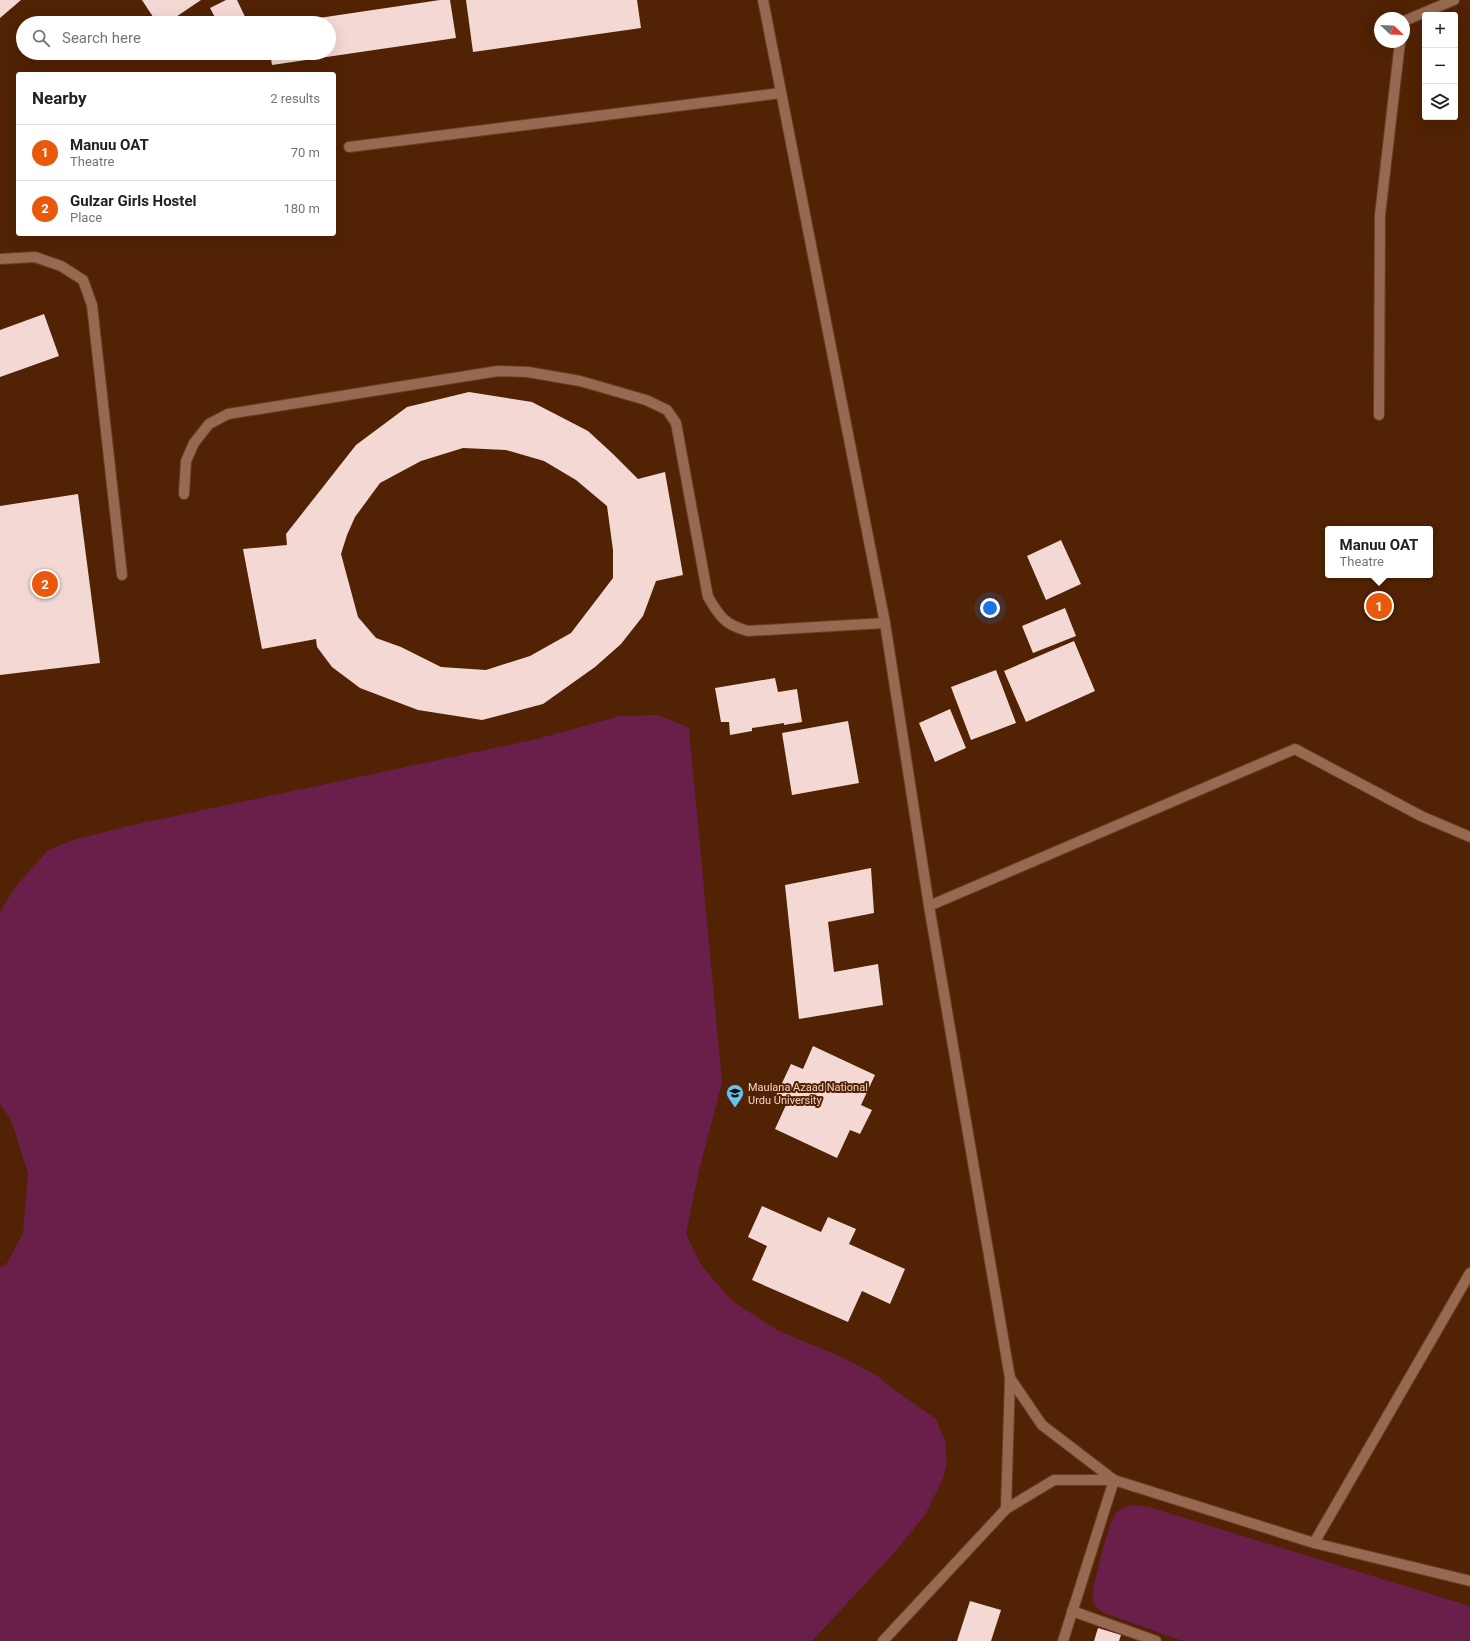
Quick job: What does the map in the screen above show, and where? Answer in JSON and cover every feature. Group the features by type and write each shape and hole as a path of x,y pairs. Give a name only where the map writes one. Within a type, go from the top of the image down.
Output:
{"lane":[{"path":"763,0 885,623 929,906 1010,1378 1006,1509"},
{"path":"1410,19 1454,0"},
{"path":"1380,415 1380,215 1399,48"},
{"path":"349,147 781,93"},
{"path":"0,259 35,257 61,266 83,280 92,305 122,575"},
{"path":"184,494 186,461 194,443 209,424 228,414 498,371 528,372 580,381 646,400 667,410 676,423 708,597 719,616 737,628 748,631 885,623"},
{"path":"929,906 1295,749 1421,816 1470,838"},
{"path":"1314,1543 1470,1273"},
{"path":"1010,1378 1042,1425 1114,1480"},
{"path":"883,1641 1006,1509 1054,1480 1114,1480 1314,1543 1470,1581"},
{"path":"1063,1641 1114,1480"},
{"path":"1072,1611 1156,1641"}],"shaded area":[{"path":"657,715 689,728 722,1082 699,1171 686,1234 701,1265 732,1301 777,1330 846,1359 879,1377 889,1386 936,1419 945,1441 947,1463 943,1479 925,1515 895,1552 812,1641 0,1641 0,1268 7,1263 23,1233 28,1173 11,1120 0,1104 0,912 17,885 48,850 73,840 128,826 537,739 620,716"},
{"path":"1132,1505 1149,1507 1470,1606 1470,1641 1183,1641 1104,1613 1096,1607 1093,1602 1094,1586 1100,1559 1114,1516 1117,1512"}],"building":[{"path":"0,0 21,0 0,18"},
{"path":"142,0 201,0 177,16 152,16"},
{"path":"226,0 237,0 245,16 214,16 210,8"},
{"path":"440,0 450,0 456,38 336,56 336,16 332,16"},
{"path":"466,0 637,0 641,28 473,52"},
{"path":"271,60 306,60 272,65"},
{"path":"44,314 59,356 0,377 0,330"},
{"path":"469,392 532,402 588,431 638,479 665,472 683,575 656,581 643,616 621,644 595,667 543,704 482,720 418,710 360,688 332,667 317,647 316,639 262,649 243,549 287,545 286,534 356,445 407,407","holes":["463,448 506,450 544,461 576,480 607,506 613,550 613,578 571,633 530,656 486,670 441,667 401,647 376,638 358,617 341,554 355,517 380,483 421,461"]},
{"path":"78,494 100,663 0,675 0,506"},
{"path":"1061,540 1081,584 1046,600 1027,556"},
{"path":"1065,608 1076,636 1033,653 1022,626"},
{"path":"1074,641 1095,691 1026,722 1004,671"},
{"path":"996,670 1016,723 971,740 951,687"},
{"path":"775,678 778,692 797,689 802,722 752,728 752,731 730,735 729,722 721,722 715,688"},
{"path":"950,709 966,748 935,762 919,723"},
{"path":"848,721 859,783 792,795 782,733"},
{"path":"871,868 874,913 828,922 834,972 878,964 883,1005 799,1019 785,885"},
{"path":"813,1046 875,1075 861,1105 872,1110 860,1134 850,1130 837,1158 775,1129 786,1105 774,1100 791,1064 803,1069"},
{"path":"762,1206 821,1232 828,1217 856,1229 849,1244 905,1269 890,1304 862,1291 848,1322 752,1280 767,1246 748,1237"},
{"path":"970,1601 1001,1610 991,1641 957,1641"},
{"path":"1098,1628 1121,1635 1119,1641 1094,1641"}],"place":[{"name":"Gulzar Girls Hostel","path":"45,584"},
{"name":"Manuu OAT","path":"1379,606"},
{"name":"Maulana Azaad National Urdu University","path":"735,1108"}]}
